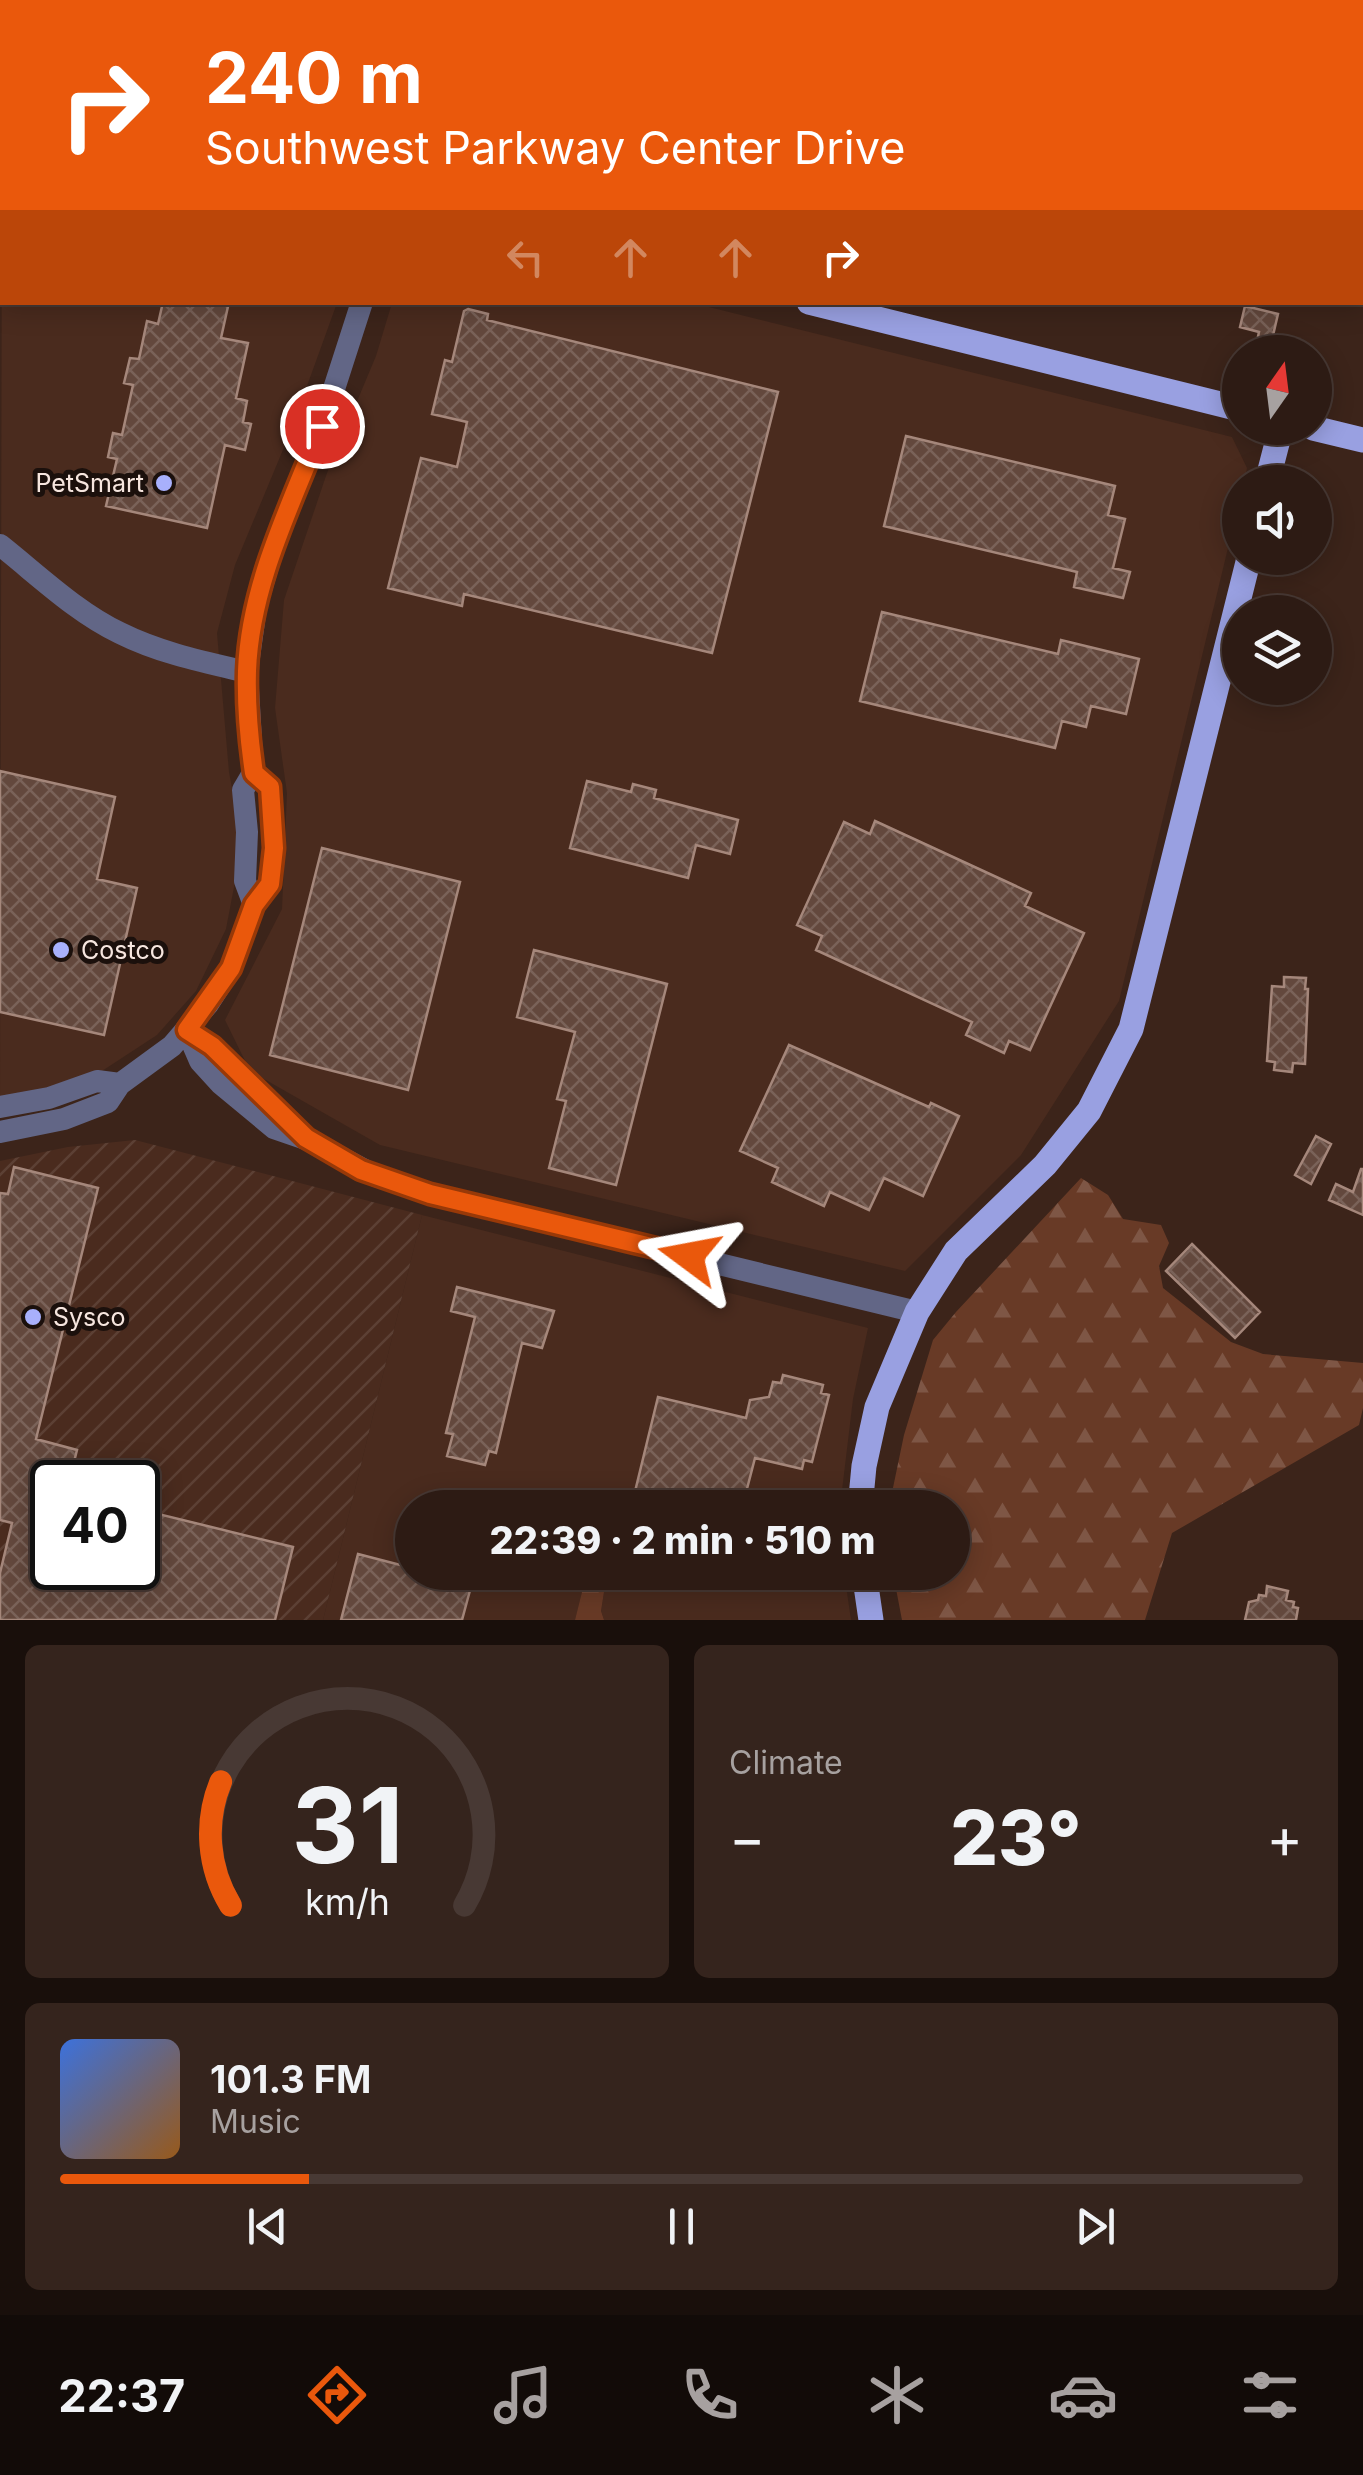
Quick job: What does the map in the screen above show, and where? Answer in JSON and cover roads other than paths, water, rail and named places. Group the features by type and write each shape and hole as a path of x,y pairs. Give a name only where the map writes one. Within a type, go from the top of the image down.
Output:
{"main road":[{"path":"821,305 1222,405"},
{"path":"1332,433 1363,440"},
{"path":"862,1490 877,1406 916,1312 956,1252 1045,1165 1088,1111 1131,1029 1245,575"},
{"path":"867,1590 871,1620"}],"street":[{"path":"0,160 0,186"},
{"path":"0,1132 43,1124 108,1102 120,1084 157,1059 187,1030 231,968 254,905 270,884 274,848 270,787 254,773 247,672 256,606 268,563 328,410 361,305"},
{"path":"0,545 118,633 178,656 247,672"},
{"path":"187,1030 200,1061 274,1128 306,1138 343,1162 412,1189 916,1312"},
{"path":"0,1107 49,1098 97,1080 120,1084"}],"place":[{"name":"PetSmart","path":"164,483"},
{"name":"Costco","path":"61,950"},
{"name":"Sysco","path":"33,1317"}]}
